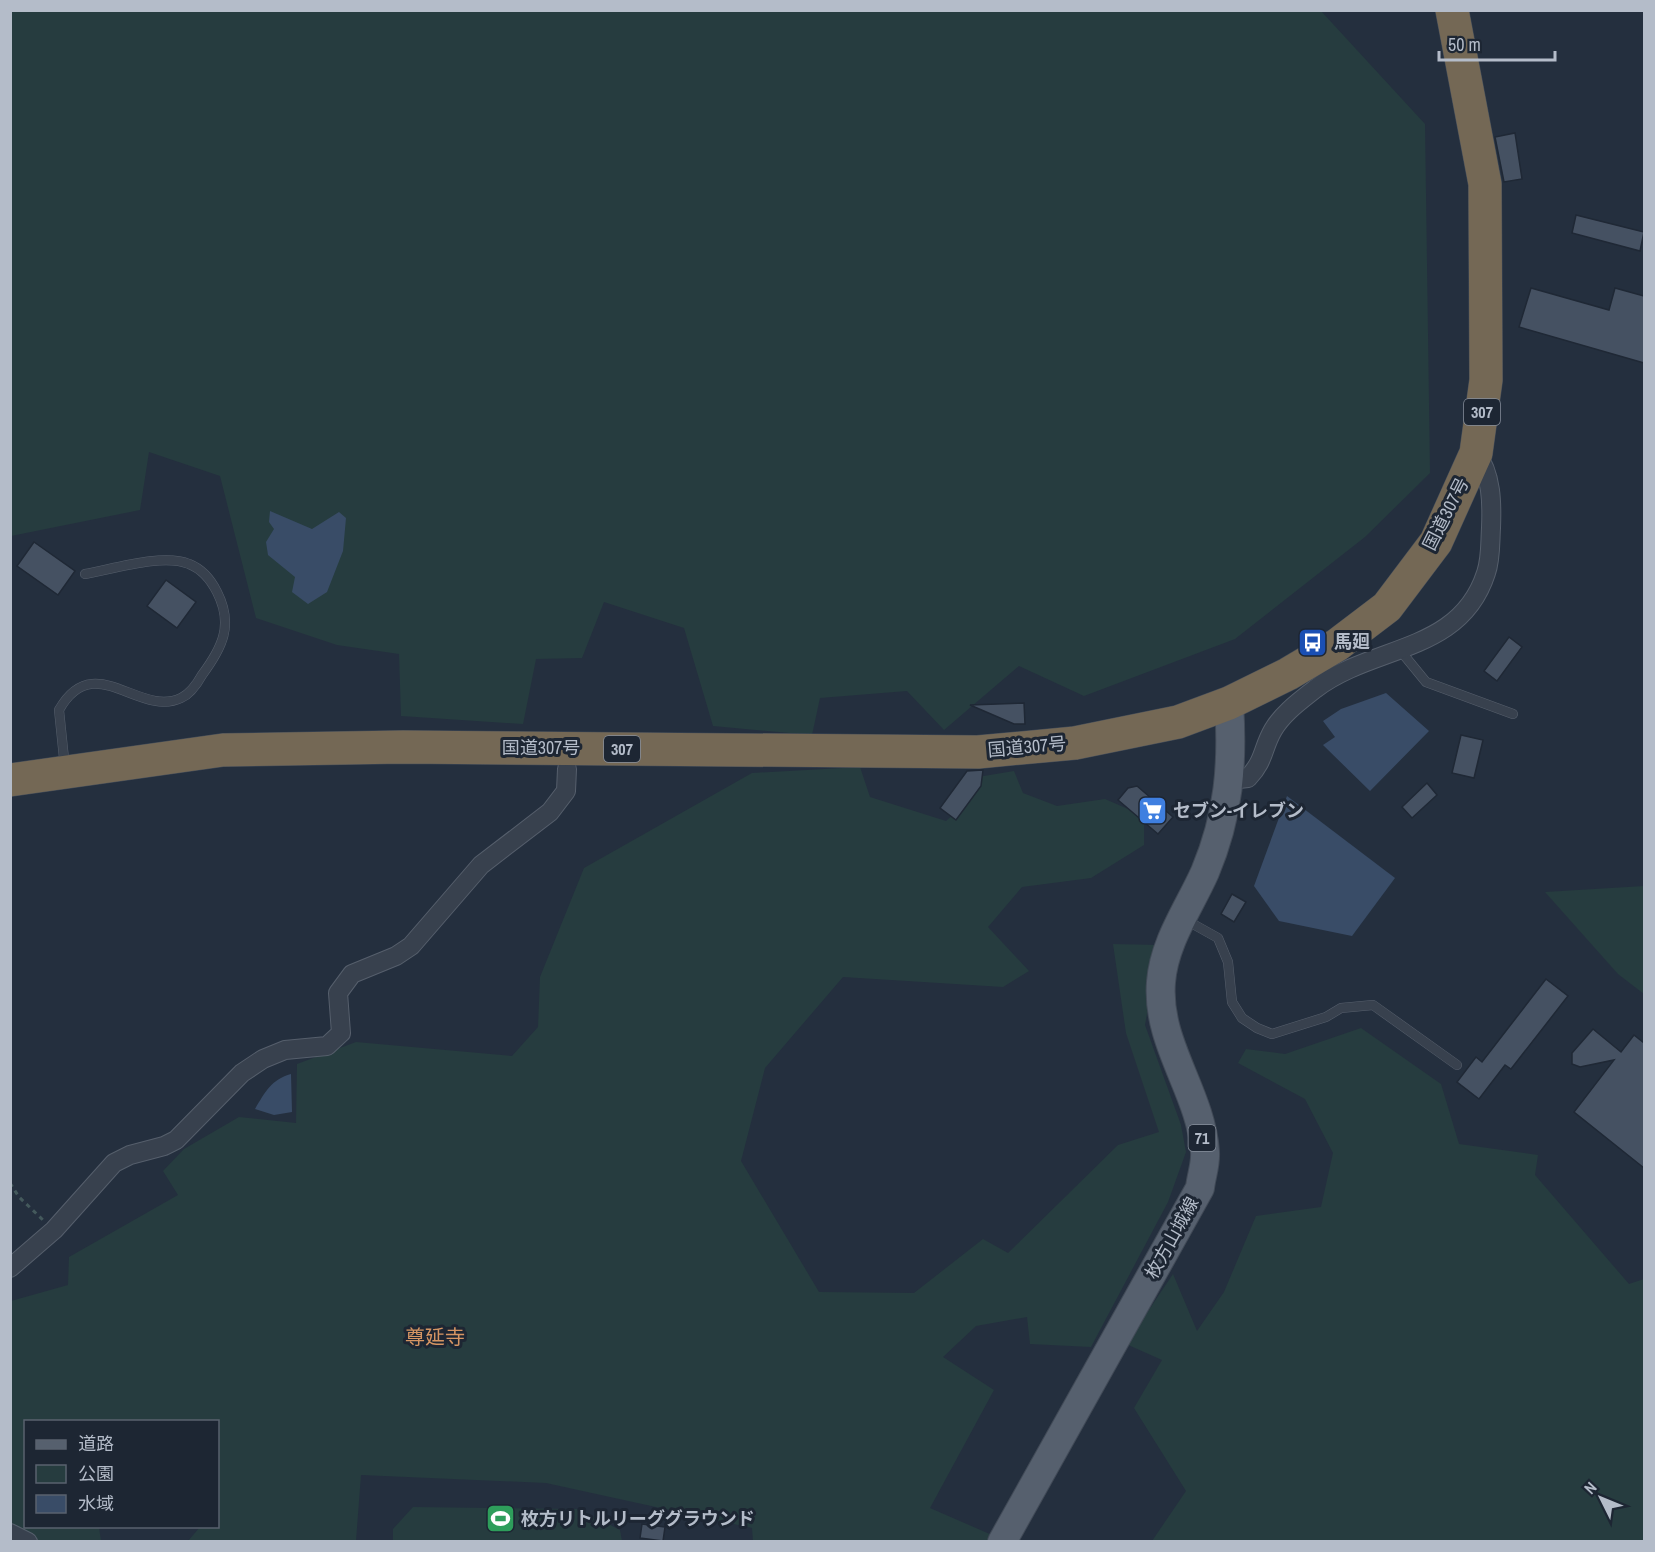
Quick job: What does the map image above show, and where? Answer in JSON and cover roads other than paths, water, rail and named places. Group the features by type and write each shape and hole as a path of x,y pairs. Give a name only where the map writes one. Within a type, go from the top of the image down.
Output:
{"highway":[{"name":"国道307号","path":"10,780 223,750 403,747 978,752 1075,743 1178,722 1229,703 1338,645 1387,608 1436,542 1476,453 1486,380 1485,184 1452,10"}],"main road":[{"name":"枚方山城線","path":"1002,1542 1200,1188 1206,1154 1191,1093 1173,1056 1163,1022 1161,982 1168,947 1205,872 1225,815 1232,739 1229,703"}],"street":[{"path":"1230,780 1248,778 1260,766 1272,731 1287,712 1318,687 1358,666 1448,628 1475,602 1487,572 1491,513 1488,480 1476,453"},
{"path":"10,1268 54,1230 114,1163 130,1155 164,1146 176,1140 242,1073 263,1059 285,1050 327,1046 341,1033 338,993 352,974 396,956 411,946 467,885 481,865 550,812 566,791 567,769"},
{"path":"10,1533 28,1542"}],"lane":[{"path":"65,771 59,710 75,689 87,684 105,684 168,703 184,697 194,688 219,651 225,635 226,617 222,602 207,576 189,564 167,560 85,574"},
{"path":"1399,649 1426,681 1513,714"},
{"path":"1182,918 1218,938 1228,962 1232,1002 1242,1018 1257,1028 1272,1034 1326,1017 1341,1008 1373,1005 1456,1065"}],"water":[{"path":"270,511 312,529 339,512 346,518 343,551 327,592 308,604 292,592 295,577 268,555 266,542 274,529 269,522"},
{"path":"1386,693 1429,731 1370,791 1323,745 1335,737 1323,721 1341,709"},
{"path":"1287,796 1395,878 1352,936 1279,921 1254,886"},
{"path":"291,1074 292,1112 274,1115 255,1109 274,1083"}],"place":[{"name":"馬廻","path":"1313,642"},
{"name":"セブン-イレブン","path":"1152,811"},
{"name":"枚方リトルリーググラウンド","path":"500,1519"}],"district":[{"name":"尊延寺","path":"435,1337"}]}
